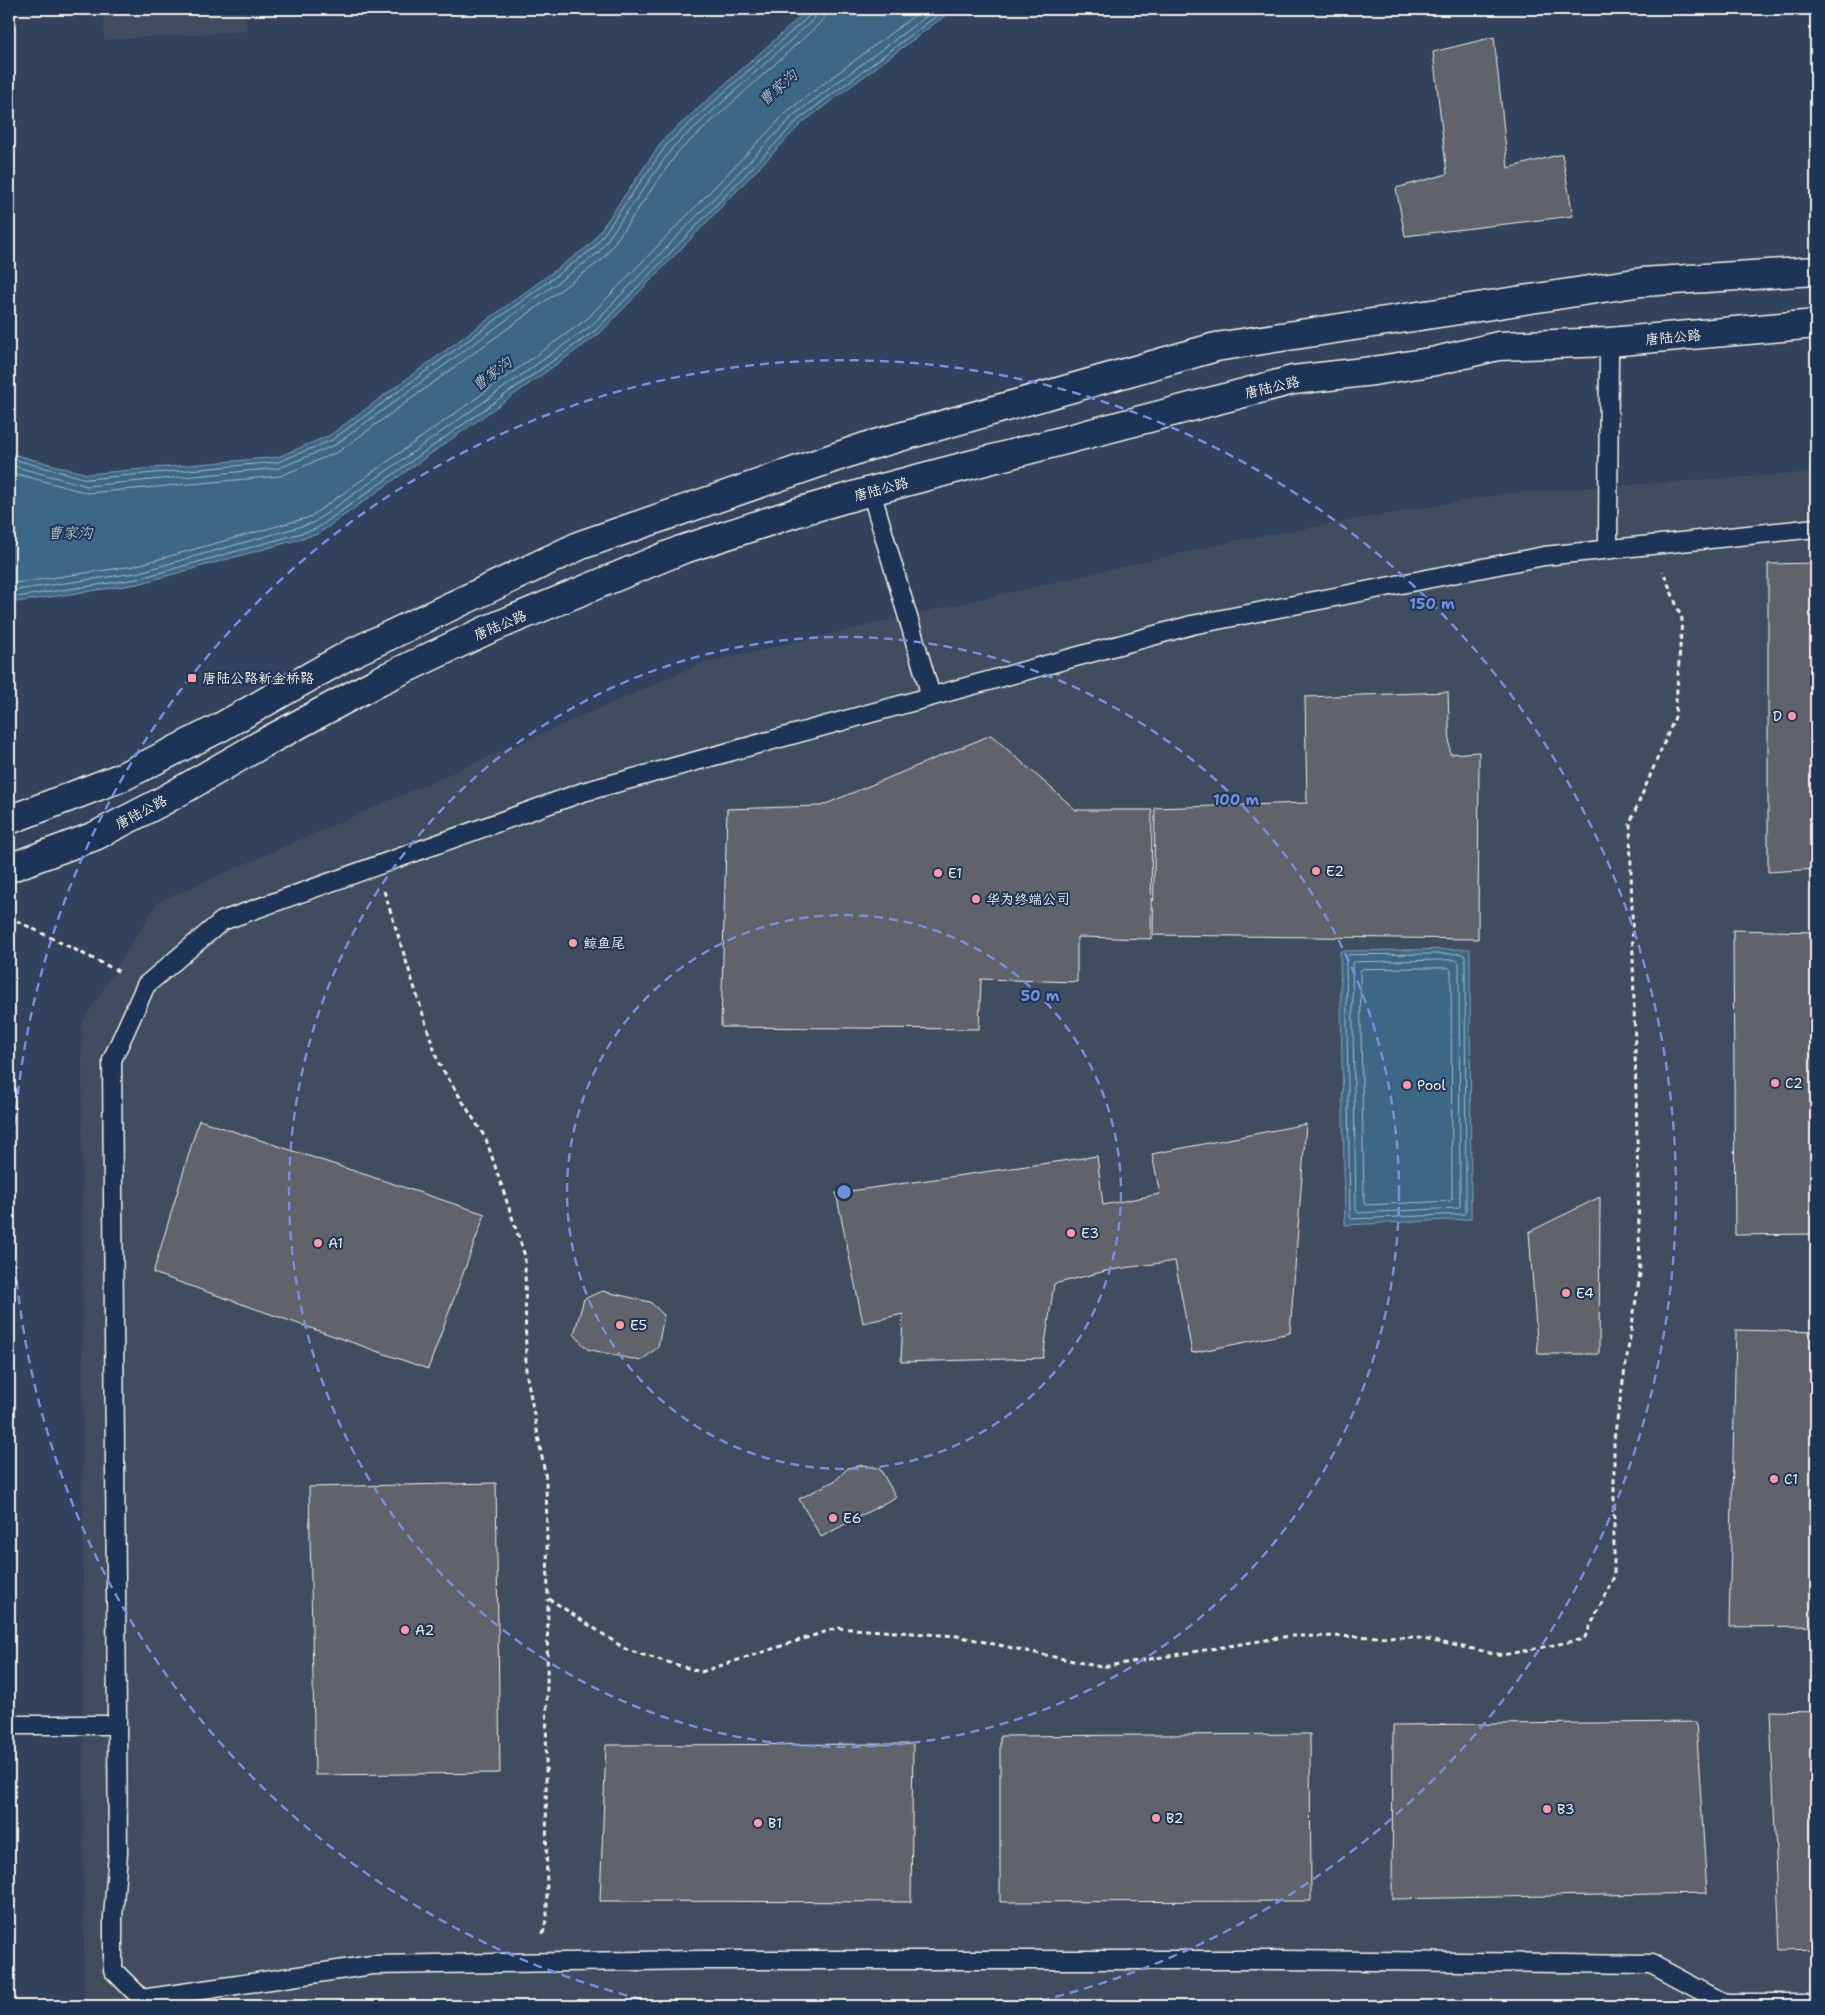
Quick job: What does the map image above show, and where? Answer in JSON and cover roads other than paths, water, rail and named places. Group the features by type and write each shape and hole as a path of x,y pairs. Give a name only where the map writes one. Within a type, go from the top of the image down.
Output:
{"main road":[{"path":"9,820 122,777 219,728 352,653 582,546 865,447 1216,347 1642,282 1816,271"},
{"name":"唐陆公路","path":"9,868 95,836 161,802 262,744 381,680 487,630 681,550 798,512 1293,380 1418,364 1498,346 1610,342 1816,324"}],"lane":[{"path":"1608,549 1610,342"},
{"path":"871,491 931,696"},
{"path":"1816,528 1544,556 1192,625 583,792 222,921 146,985 112,1060 118,1853 113,1916 113,1970 142,1999 372,1965 703,1960 1280,1960 1651,1964 1726,2004 1816,2004"},
{"path":"9,1725 116,1725"}],"water":[{"name":"曹家沟","path":"809,9 954,9 803,122 599,334 318,534 138,584 9,603 9,453 87,474 278,457 330,435 591,244 664,139"},
{"name":"Pool","path":"1470,949 1471,1219 1345,1225 1340,951"}],"place":[{"name":"唐陆公路新金桥路","path":"192,678"},
{"name":"D","path":"1792,716"},
{"name":"E2","path":"1316,871"},
{"name":"E1","path":"938,873"},
{"name":"华为终端公司","path":"976,899"},
{"name":"鲸鱼尾","path":"573,943"},
{"name":"C2","path":"1775,1083"},
{"name":"Pool","path":"1407,1085"},
{"name":"E3","path":"1071,1233"},
{"name":"A1","path":"318,1243"},
{"name":"E4","path":"1566,1293"},
{"name":"E5","path":"620,1325"},
{"name":"C1","path":"1774,1479"},
{"name":"E6","path":"833,1518"},
{"name":"A2","path":"405,1630"},
{"name":"B3","path":"1547,1809"},
{"name":"B2","path":"1156,1818"},
{"name":"B1","path":"758,1823"}]}
